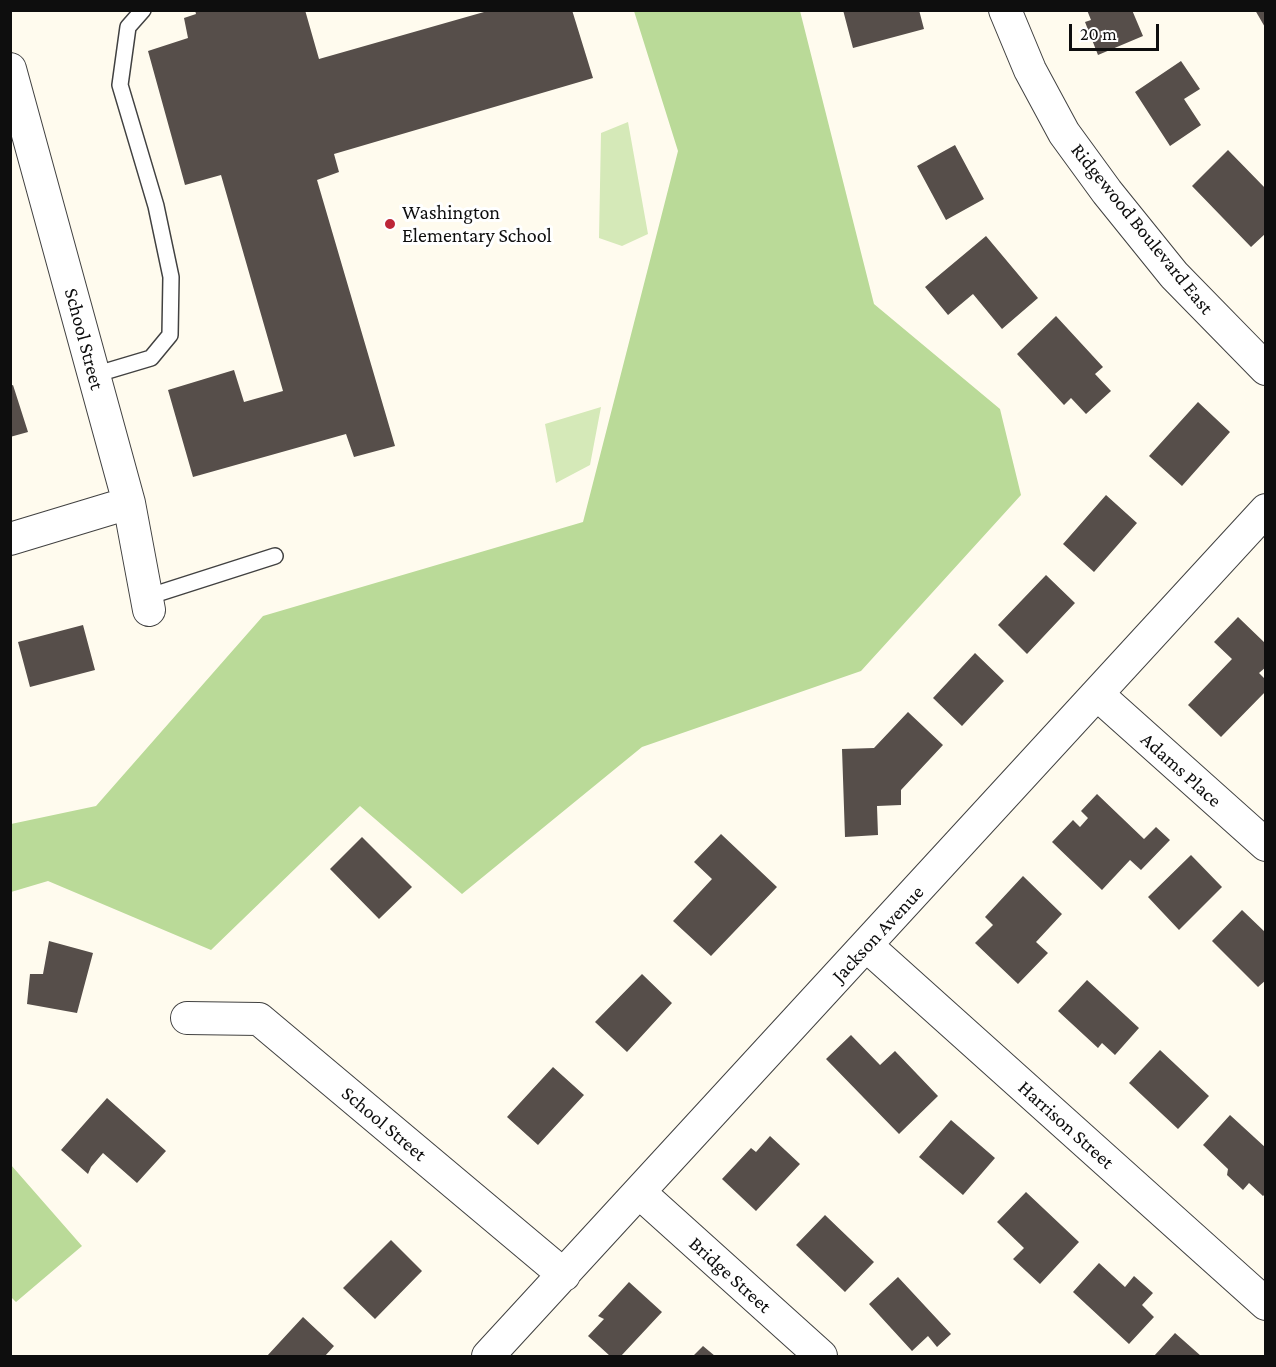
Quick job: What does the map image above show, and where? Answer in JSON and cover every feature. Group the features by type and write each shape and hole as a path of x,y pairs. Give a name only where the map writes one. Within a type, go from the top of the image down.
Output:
{"street":[{"name":"Ridgewood Boulevard East","path":"1005,10 1030,70 1070,142 1174,275 1266,369"},
{"name":"School Street","path":"10,69 129,503 148,603"},
{"path":"10,539 129,503"},
{"name":"Jackson Avenue","path":"488,1356 1266,510"},
{"name":"Adams Place","path":"1097,694 1266,845"},
{"name":"Harrison Street","path":"867,946 1266,1304"},
{"name":"School Street","path":"187,1018 259,1019 564,1275"},
{"name":"Bridge Street","path":"640,1193 821,1356"}],"lane":[{"path":"94,375 151,358 170,335 171,277 156,206 120,85 128,27 143,10"},
{"path":"148,603 275,556"}],"green space":[{"path":"634,11 800,11 874,304 1000,409 1021,495 861,671 642,747 462,894 360,806 211,950 48,881 11,892 11,824 96,806 263,616 583,522 678,151"},
{"path":"628,122 648,234 622,246 599,238 601,133"},
{"path":"601,407 590,465 556,483 545,424"},
{"path":"11,1165 82,1246 16,1302 10,1296"}],"building":[{"path":"195,10 305,10 319,59 491,10 572,10 593,78 334,154 339,172 317,180 395,446 354,457 346,434 193,477 168,390 234,370 244,402 283,391 221,175 185,185 148,51 188,38 184,18 196,14"},
{"path":"843,10 919,10 924,29 853,48"},
{"path":"1087,10 1132,10 1143,36 1098,55 1085,22 1091,20"},
{"path":"1255,10 1266,10 1266,29"},
{"path":"1181,61 1200,89 1184,99 1201,125 1170,146 1135,92"},
{"path":"955,145 984,199 946,220 917,166"},
{"path":"1228,150 1266,189 1266,233 1251,247 1192,186"},
{"path":"986,236 1038,298 1002,329 973,294 948,315 925,287"},
{"path":"1056,316 1103,367 1095,374 1111,391 1086,414 1071,398 1064,405 1017,354"},
{"path":"13,385 28,432 10,437 10,386"},
{"path":"1198,402 1230,432 1182,486 1149,456"},
{"path":"1106,495 1137,523 1094,572 1063,544"},
{"path":"1046,575 1075,603 1027,654 998,625"},
{"path":"1238,617 1266,644 1266,667 1259,673 1266,680 1266,691 1221,737 1188,705 1232,659 1214,642"},
{"path":"83,625 95,670 30,687 18,642"},
{"path":"975,653 1004,681 962,726 933,698"},
{"path":"908,712 943,745 901,790 901,805 877,806 878,835 845,837 842,749 874,748"},
{"path":"1097,794 1144,839 1156,827 1170,840 1141,870 1130,860 1102,890 1052,842 1073,820 1080,827 1088,818 1081,811"},
{"path":"721,834 777,887 711,956 673,921 712,879 694,862"},
{"path":"362,837 412,887 379,919 330,869"},
{"path":"1191,855 1222,887 1179,930 1148,897"},
{"path":"1023,876 1062,914 1036,942 1048,953 1018,984 975,943 993,925 985,917"},
{"path":"1242,910 1266,933 1266,980 1258,987 1212,941"},
{"path":"49,941 93,953 77,1013 27,1004 30,974 43,974"},
{"path":"642,974 672,1003 627,1052 595,1022"},
{"path":"1087,980 1139,1028 1115,1055 1102,1043 1098,1048 1058,1011"},
{"path":"851,1035 880,1065 895,1051 938,1096 899,1134 826,1059"},
{"path":"1160,1050 1209,1096 1178,1129 1129,1083"},
{"path":"553,1067 584,1095 538,1145 507,1117"},
{"path":"107,1098 166,1151 137,1183 103,1153 88,1174 61,1150"},
{"path":"1230,1115 1266,1148 1266,1193 1263,1196 1249,1183 1243,1190 1227,1175 1228,1169 1203,1145"},
{"path":"951,1120 995,1158 963,1195 919,1157"},
{"path":"770,1136 800,1164 756,1211 722,1179 751,1148 756,1152"},
{"path":"1026,1192 1079,1242 1040,1284 1013,1259 1024,1248 997,1222"},
{"path":"825,1215 874,1262 845,1292 796,1245"},
{"path":"391,1240 422,1271 375,1319 343,1288"},
{"path":"1099,1263 1125,1287 1134,1276 1153,1293 1142,1305 1154,1317 1129,1344 1073,1292"},
{"path":"898,1277 951,1334 937,1347 928,1336 912,1351 869,1304"},
{"path":"629,1282 662,1312 621,1356 610,1356 588,1336 604,1319 598,1316"},
{"path":"303,1317 334,1346 325,1356 267,1356"},
{"path":"1175,1333 1201,1356 1154,1356"},
{"path":"703,1346 715,1356 693,1356"}],"place":[{"name":"Washington Elementary School","path":"390,224"}]}
